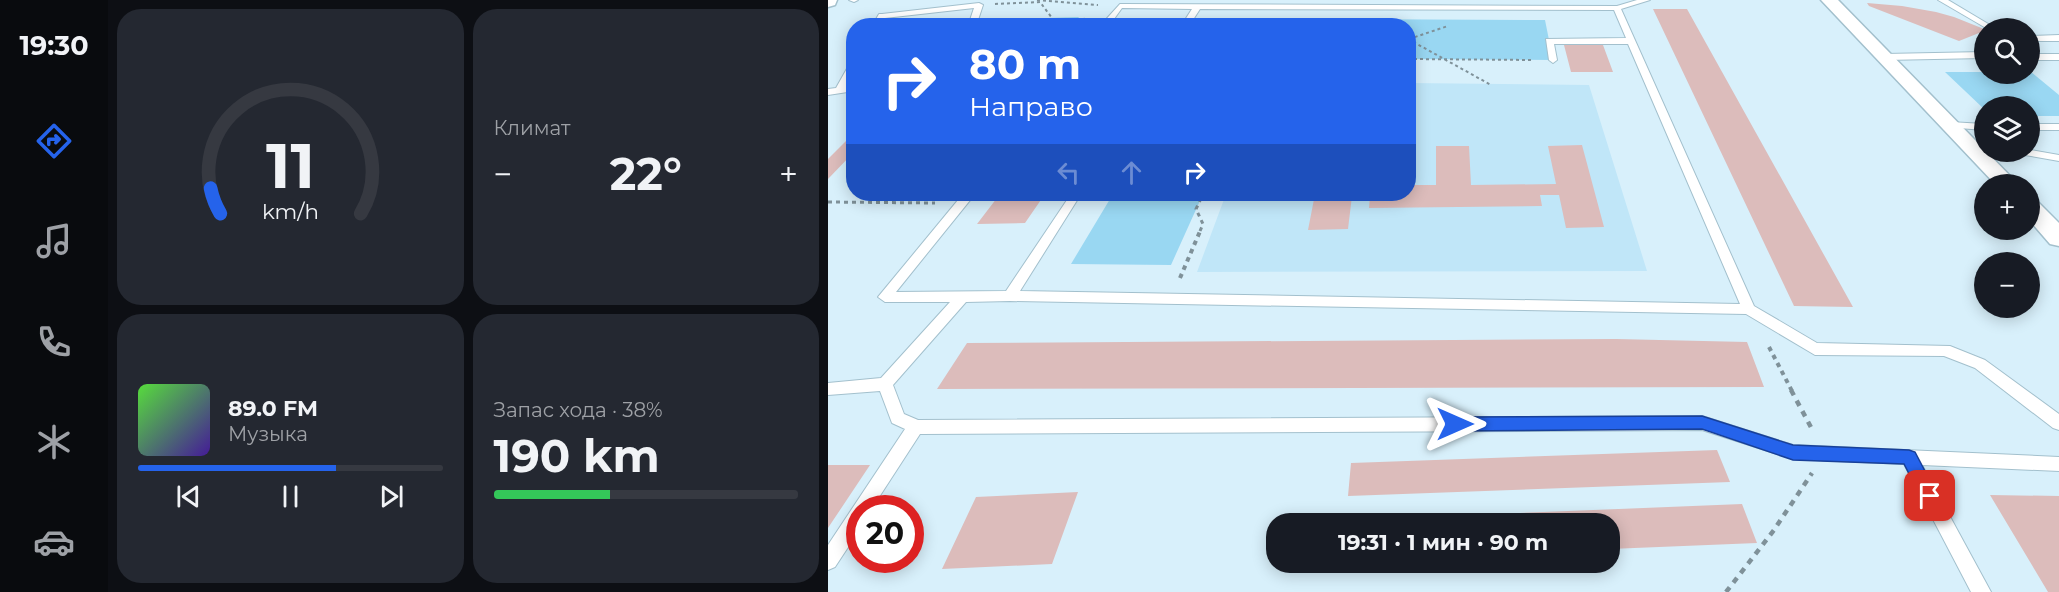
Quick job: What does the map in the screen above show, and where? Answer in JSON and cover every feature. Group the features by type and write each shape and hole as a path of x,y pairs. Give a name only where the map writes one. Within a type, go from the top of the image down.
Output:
{"street":[{"path":"1829,0 1950,125 1974,143"},
{"path":"1990,162 1999,174"},
{"path":"2040,218 2059,238"}],"lane":[{"path":"924,11 925,0"},
{"path":"1110,18 1120,6 1158,3 1198,6 1617,8 1646,0"},
{"path":"1942,0 1974,18"},
{"path":"881,18 882,16 979,5 975,18"},
{"path":"1190,18 1198,6"},
{"path":"1220,18 1227,6"},
{"path":"1294,18 1299,7"},
{"path":"1617,8 1749,309"},
{"path":"2040,39 2059,38"},
{"path":"1554,60 1549,41 1631,41"},
{"path":"1885,57 1974,55"},
{"path":"2040,57 2059,57"},
{"path":"840,90 846,79"},
{"path":"828,92 846,89"},
{"path":"1950,125 1974,126"},
{"path":"2040,127 2059,127"},
{"path":"2040,155 2059,158"},
{"path":"963,201 885,297 1010,296 1749,309 1815,349 1946,350 1980,364 2059,423"},
{"path":"1010,296 1071,201"},
{"path":"828,388 885,384 962,297"},
{"path":"885,384 898,418 916,427 1702,423 1793,453 2059,464"},
{"path":"871,495 916,427"},
{"path":"1909,457 1981,592"},
{"path":"828,561 846,534"}],"path":[{"path":"1038,1 1052,18"},
{"path":"979,5 1038,1 1120,6"},
{"path":"1416,43 1491,85"},
{"path":"1416,59 1554,60"},
{"path":"828,202 862,201"},
{"path":"1171,299 1203,224 1196,209 1200,201"},
{"path":"1726,592 1774,530 1825,454 1749,309"}],"shaded area":[{"path":"1416,19 1545,20 1553,60 1416,59"},
{"path":"1945,72 1974,72 1974,84 2040,84 2040,79 2059,95 2059,116 2040,116 2040,96 1974,96 1974,100"},
{"path":"1416,83 1589,85 1647,271 1197,272 1223,201 1416,201"},
{"path":"1109,201 1200,201 1171,265 1071,264"}],"building":[{"path":"1867,3 1936,12 1974,25 1974,35 1959,41 1869,6"},
{"path":"1653,9 1687,9 1853,307 1794,306"},
{"path":"1564,45 1603,45 1613,72 1571,72"},
{"path":"846,141 846,160 828,179 828,159"},
{"path":"1582,145 1604,227 1566,228 1559,195 1540,195 1542,206 1369,208 1370,201 1416,201 1416,185 1436,185 1436,146 1469,146 1471,185 1556,184 1548,146"},
{"path":"995,201 1040,201 1025,223 977,224"},
{"path":"1314,201 1351,201 1348,229 1308,230"},
{"path":"1616,339 1747,342 1764,387 937,389 967,343"},
{"path":"1717,450 1730,482 1348,496 1351,463"},
{"path":"828,465 870,465 850,495 846,495 846,501 828,528"},
{"path":"1078,492 1052,564 942,569 976,497"},
{"path":"1990,495 2059,496 2059,592 2048,592"},
{"path":"1742,504 1757,543 1620,549 1620,513 1520,513"}],"route":[{"path":"1455,424 1702,423 1793,453 1909,457 1930,496"}]}
